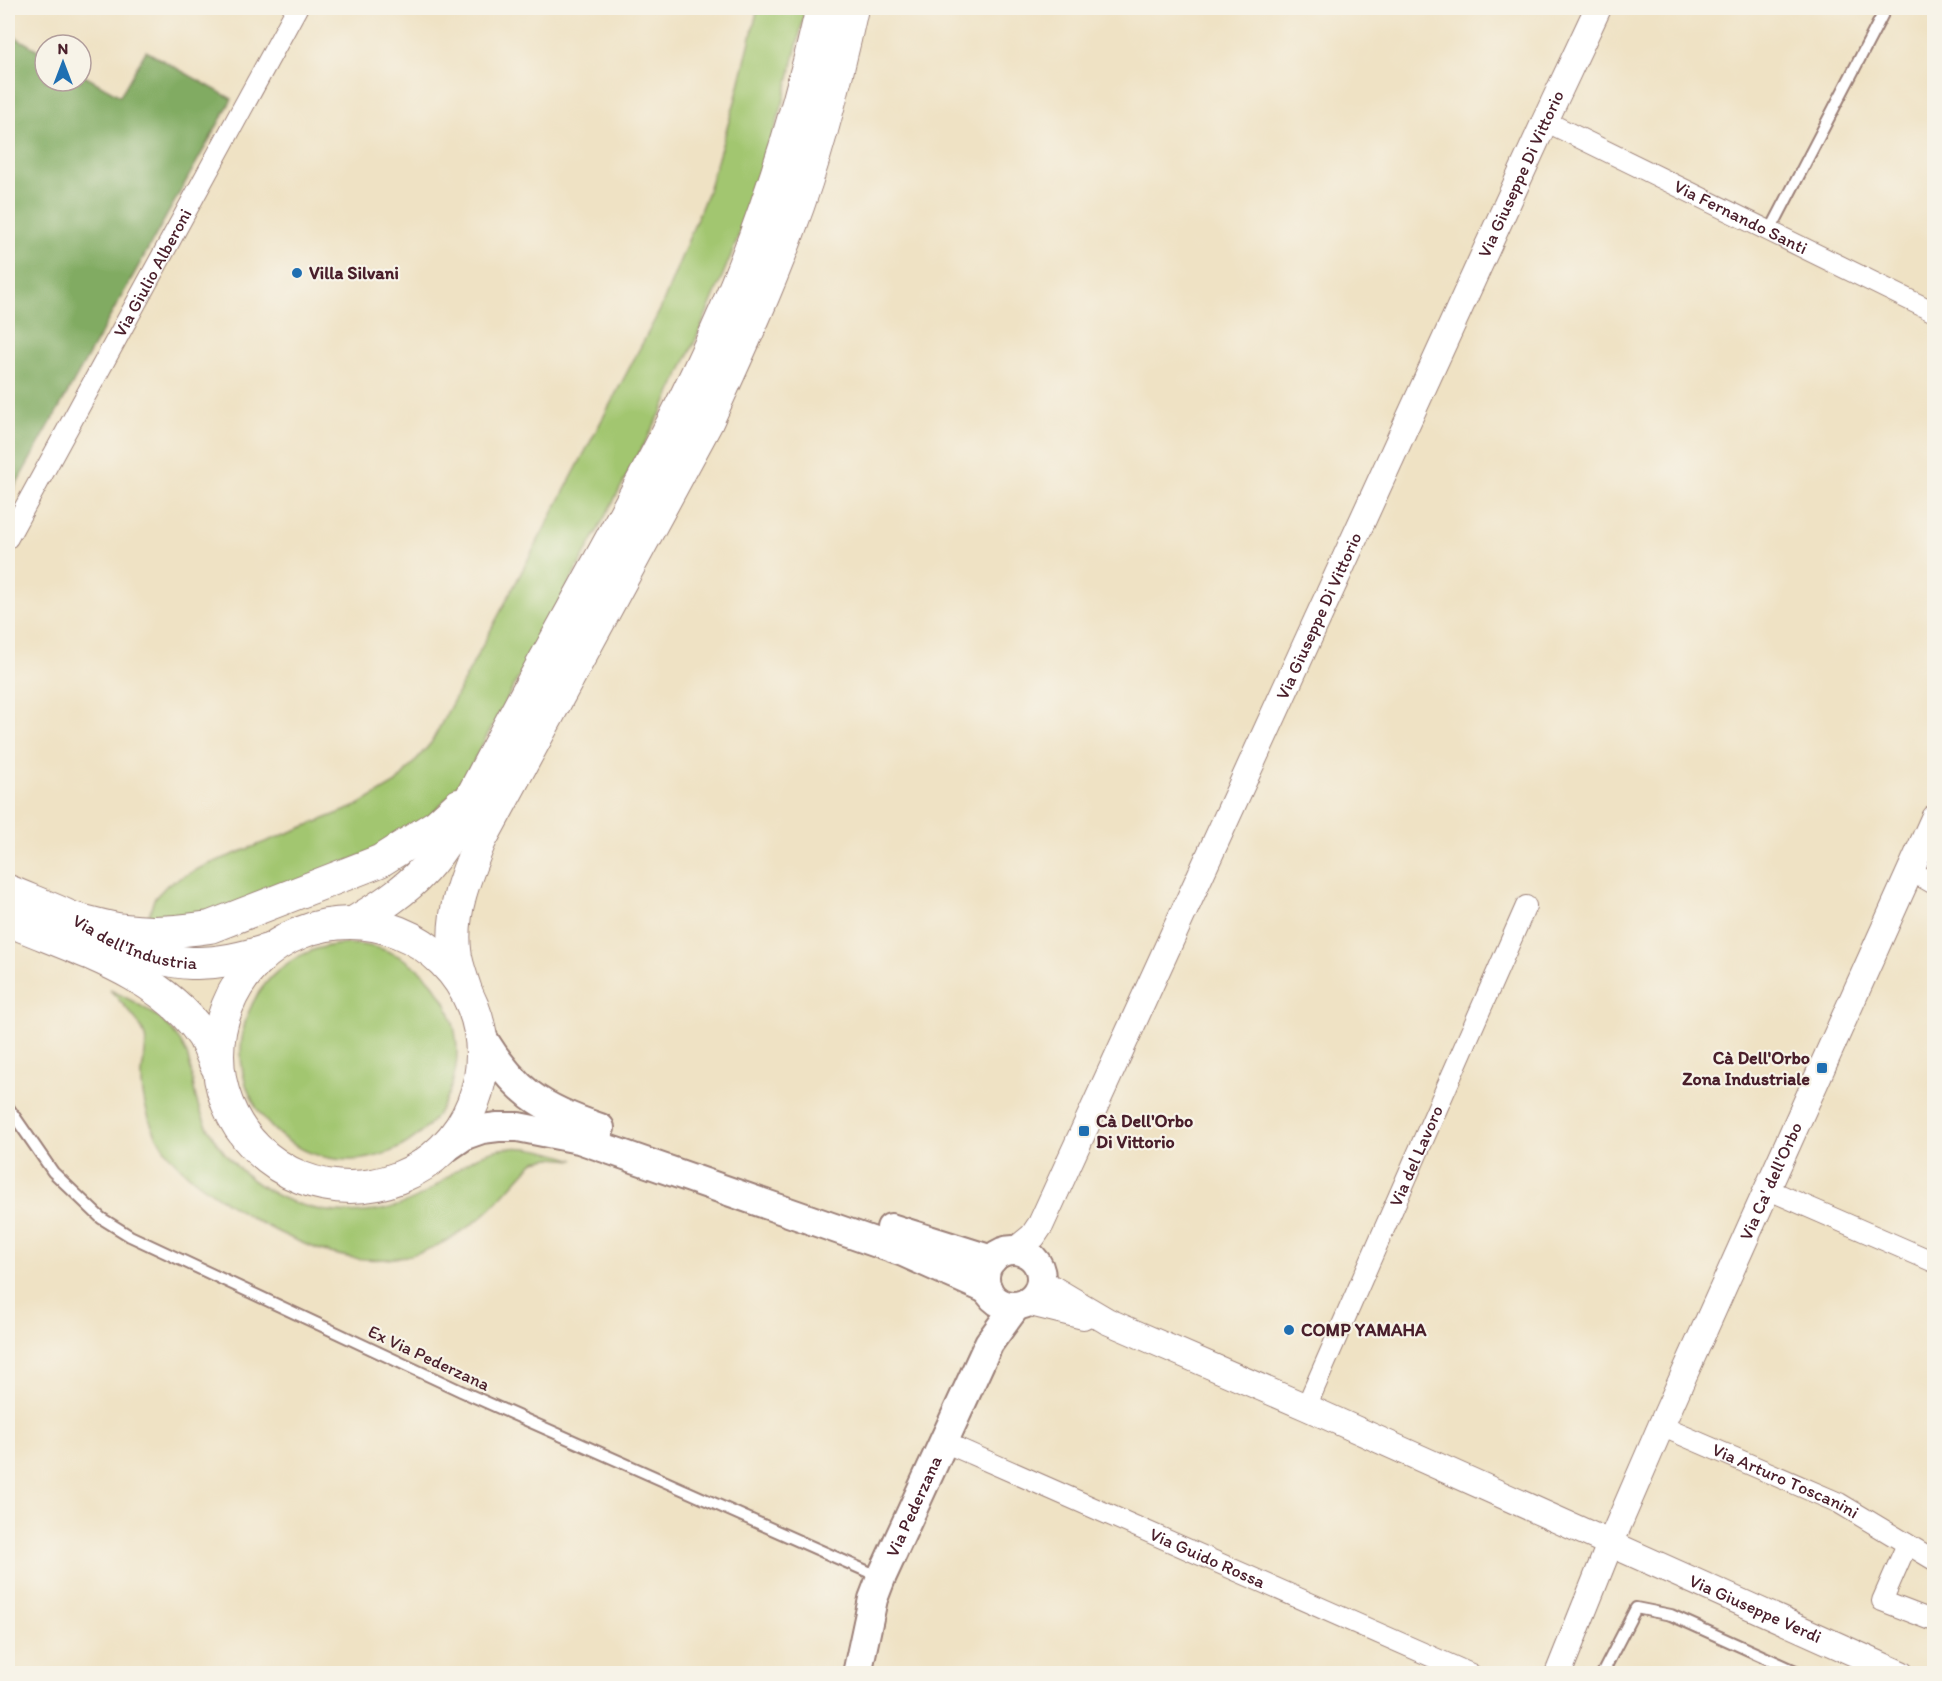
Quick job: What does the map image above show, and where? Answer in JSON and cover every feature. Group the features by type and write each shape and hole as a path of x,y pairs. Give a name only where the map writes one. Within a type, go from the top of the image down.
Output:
{"main road":[{"path":"353,923 375,910 423,871 440,851 652,464 700,369 735,288 767,203 793,125 822,8"},
{"path":"443,1150 463,1125 476,1097 483,1066 478,1020 466,991 455,952 454,921 462,885 480,841 707,422 747,334 791,227 840,61 852,8"},
{"path":"72,918 122,930 151,932 210,927 380,861 437,825 474,792"},
{"name":"Via dell'Industria","path":"8,891 72,918 115,942 175,963 197,965 224,962 269,950"},
{"name":"Via dell'Industria","path":"8,920 148,982 177,1005 190,1020 204,1037 218,1067"},
{"path":"466,991 450,968 422,945 381,926 353,923 323,926 295,935 269,950 245,974 228,1002 219,1034 218,1067 225,1100 239,1130 261,1155 289,1173 320,1185 353,1188 386,1183 417,1170 465,1135 482,1129 518,1127 579,1139 903,1252 1014,1282"},
{"path":"481,1035 496,1060 525,1093 554,1111 934,1243 1014,1282"},
{"name":"Via Pederzana","path":"857,1674 873,1599 1014,1282"}],"street":[{"name":"Via Giulio Alberoni","path":"8,538 297,8"},
{"name":"Via Giuseppe Di Vittorio","path":"1014,1282 1598,8"},
{"name":"Via Fernando Santi","path":"1545,121 1935,312"},
{"name":"Via Ca' dell'Orbo","path":"1563,1670 1610,1544 1661,1426 1911,871 1932,832"},
{"path":"1911,871 1935,884"},
{"name":"Via del Lavoro","path":"1306,1407 1526,906"},
{"path":"1767,1189 1935,1262"},
{"path":"1014,1282 1306,1407 1610,1544"},
{"name":"Via Arturo Toscanini","path":"1661,1426 1839,1503 1935,1560"},
{"name":"Via Guido Rossa","path":"944,1442 1471,1674"},
{"name":"Via Giuseppe Verdi","path":"1610,1544 1901,1674"},
{"path":"1907,1544 1882,1600 1935,1620"}],"lane":[{"path":"1770,231 1886,8"},
{"name":"Ex Via Pederzana","path":"8,1107 53,1172 75,1196 101,1218 130,1236 461,1391 882,1578"},
{"path":"1602,1674 1636,1608 1671,1615 1802,1674"}],"green space":[{"path":"758,8 806,8 783,103 757,187 732,253 696,339 664,407 467,773 455,790 414,832 226,915 147,922 154,899 168,884 204,866 357,806 396,783 431,743 660,310 708,191 736,98"},
{"path":"8,33 33,47 33,93 93,93 93,81 120,96 146,51 232,99 8,499"},
{"path":"349,944 370,946 390,952 409,962 425,976 439,992 449,1011 455,1031 457,1052 455,1073 449,1093 439,1112 425,1128 409,1142 390,1152 370,1158 349,1160 328,1158 308,1152 289,1142 273,1128 259,1112 249,1093 243,1073 241,1052 243,1031 249,1011 259,992 273,976 289,962 308,952 328,946"},
{"path":"110,990 154,1014 180,1041 188,1058 198,1105 214,1138 225,1153 250,1178 265,1189 298,1204 348,1213 383,1210 415,1199 471,1160 500,1149 529,1148 575,1160 550,1158 535,1161 496,1203 471,1225 442,1243 414,1254 386,1259 359,1259 303,1244 275,1231 208,1190 173,1160 156,1135 147,1113 142,1082 146,1045 143,1031"}],"place":[{"name":"Villa Silvani","path":"297,273"},
{"name":"Cà Dell'Orbo Zona Industriale","path":"1822,1068"},
{"name":"Cà Dell'Orbo Di Vittorio","path":"1084,1131"},
{"name":"COMP YAMAHA","path":"1289,1330"}]}
